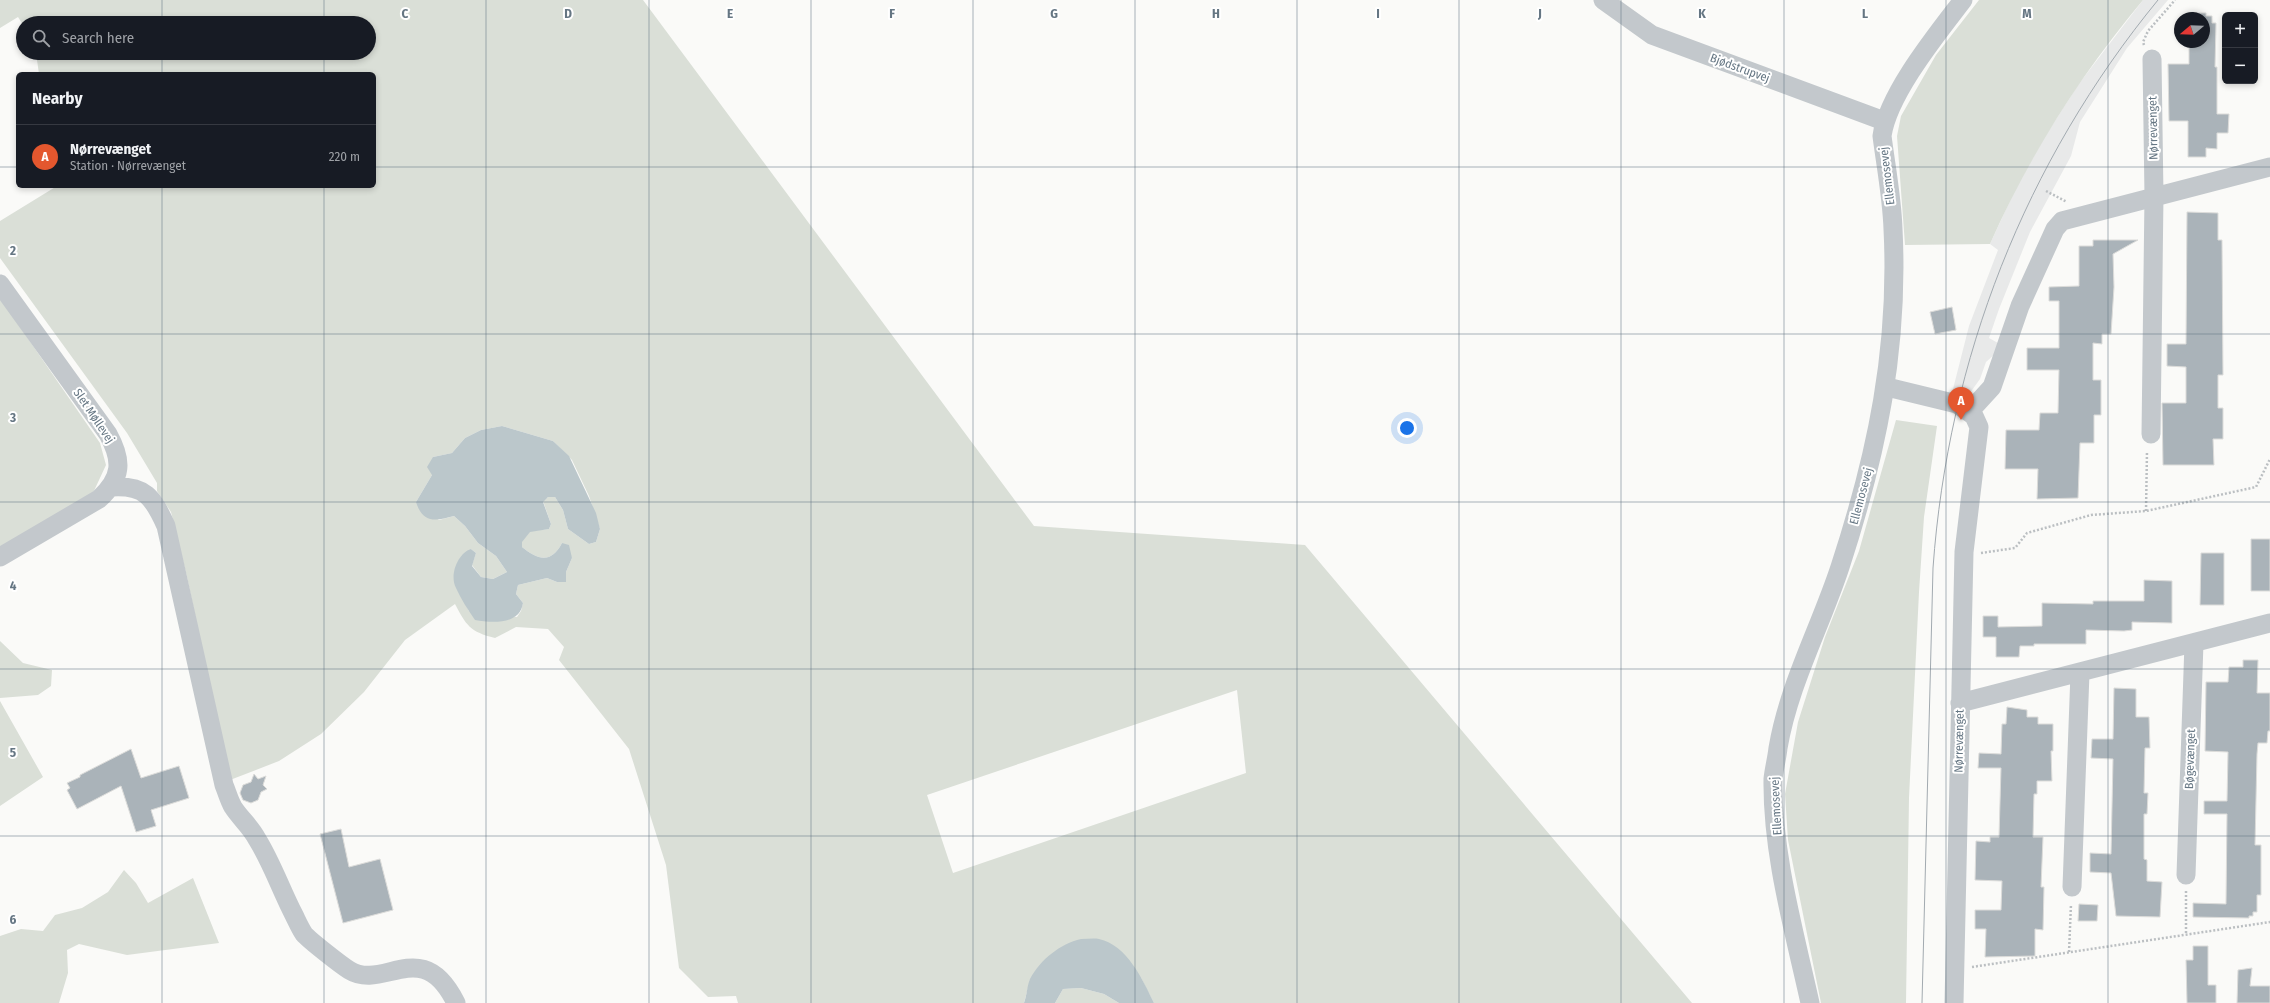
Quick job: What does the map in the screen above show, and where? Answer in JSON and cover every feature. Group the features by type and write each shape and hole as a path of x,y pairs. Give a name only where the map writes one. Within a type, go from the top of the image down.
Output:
{"street":[{"name":"Bjødstrupvej","path":"1603,0 1652,35 1884,121"},
{"name":"Ellemosevej","path":"1810,1003 1782,873 1776,826 1773,777 1781,730 1799,669 1839,570 1856,517 1887,387 1894,314 1894,267 1893,228 1882,136 1884,121 1913,68 1963,0"},
{"name":"Nørrevænget","path":"2151,434 2154,196 2152,60"},
{"path":"1887,387 1957,404 1970,411 1992,387 2020,306 2055,229 2062,221 2270,167"},
{"name":"Slet Møllevej","path":"0,284 108,434 117,451 118,470 112,487"},
{"name":"Nørrevænget","path":"1954,1003 1964,552 1980,434 1978,421 1970,411"},
{"path":"0,557 99,499 112,487 129,486 146,493 157,507 166,526 187,613 224,785 233,807 256,837 269,861 284,896 304,934 342,965 359,974 366,975 399,968 416,968 429,972 442,981 456,1003"},
{"path":"1960,703 2270,624"},
{"name":"Bøgevænget","path":"2186,875 2194,643"},
{"path":"2072,888 2080,673"}],"path":[{"path":"2152,60 2143,42 2148,31 2175,0"},
{"path":"2046,191 2056,196"},
{"path":"2146,511 2147,438 2151,434"},
{"path":"1964,552 1988,554 2015,548 2027,533 2091,516 2146,511 2256,487 2270,459"},
{"path":"2186,875 2186,934"},
{"path":"2069,952 2072,888"},
{"path":"1954,970 2270,922"}],"shaded area":[{"path":"0,0 643,0 1034,526 1305,545 1692,1003 1154,1003 1141,978 1030,980 1024,1003 738,1003 736,996 708,997 679,968 666,865 629,749 559,660 564,647 548,629 516,627 495,638 487,636 470,627 462,617 455,604 405,640 364,692 321,734 279,761 230,780 187,577 171,512 157,491 157,483 127,433 0,258 0,221 54,188 376,188 376,72 39,72 37,60 376,60 376,16 16,16 16,18 0,28","holes":["502,426 553,441 572,460 589,496 600,529 596,542 589,544 568,529 563,510 555,497 548,497 543,501 551,524 549,529 530,531 521,542 522,547 533,555 544,558 549,557 558,550 562,543 572,558 566,572 566,581 557,582 547,578 518,585 516,594 523,603 521,611 517,617 469,611 462,597 471,549 476,553 472,565 481,577 493,579 507,572 496,556 478,543 465,526 454,516 439,520 416,502 432,475 433,457 452,453 465,438 481,430","1237,690 1246,773 953,873 927,795"]},
{"path":"1979,0 2143,0 2098,57 2058,117 2022,179 1990,244 1905,245 1897,136 1901,116 1936,55"},
{"path":"2143,0 2168,0 2127,48 2080,122 2071,156 2030,232 1999,309 1989,338 1998,343 1995,354 1986,362 1980,379 1967,397 1952,393 1969,326 1998,250 1990,244 2014,192 2044,138 2078,85"},
{"path":"0,298 100,443 106,465 93,493 0,549"},
{"path":"1896,420 1937,426 1924,517 1919,592 1909,798 1906,1003 1821,1003 1788,840 1785,794 1798,722 1825,637 1859,551"},
{"path":"502,426 553,441 569,456 596,513 600,529 596,542 589,544 568,529 563,510 555,497 548,497 543,502 551,524 549,529 530,532 522,542 522,547 533,555 544,558 549,557 558,550 562,543 569,545 572,558 566,572 566,582 557,582 547,578 518,585 516,594 523,603 521,610 511,619 489,622 475,620 462,600 454,583 454,571 456,565 462,555 471,549 476,553 472,566 481,577 493,579 507,572 496,556 478,543 465,526 454,516 436,520 431,519 422,514 416,502 432,475 427,467 433,457 452,453 465,438 481,430"},
{"path":"0,641 23,663 52,670 51,686 38,695 0,698"},
{"path":"0,701 43,777 0,806"},
{"path":"124,870 136,883 148,903 193,878 219,943 127,955 79,944 67,950 68,973 59,1003 0,1003 0,936 21,929 43,931 55,915 82,908 108,892"},
{"path":"1081,939 1099,939 1118,948 1139,974 1154,1003 1119,1003 1104,994 1081,988 1063,989 1055,1003 1024,1003 1030,979 1045,959 1052,953 1073,941"},
{"path":"1081,988 1104,994 1119,1003 1055,1003 1063,989"}],"building":[{"path":"2210,16 2212,16 2212,23 2216,23 2215,67 2217,67 2217,114 2229,114 2228,133 2217,133 2217,149 2206,148 2206,157 2188,157 2188,121 2169,121 2168,64 2189,64 2189,48 2210,48"},
{"path":"2187,212 2218,213 2218,240 2222,240 2223,375 2218,375 2218,408 2223,408 2223,439 2213,439 2214,465 2163,465 2162,403 2186,403 2186,367 2167,366 2167,344 2186,344"},
{"path":"2093,240 2138,240 2113,254 2114,287 2111,334 2102,334 2102,344 2093,343 2093,380 2101,380 2101,415 2094,415 2094,443 2080,443 2078,498 2037,499 2038,469 2005,469 2006,430 2039,430 2040,413 2058,413 2059,370 2027,370 2027,348 2059,348 2059,301 2049,301 2049,287 2079,286 2079,246 2093,246"},
{"path":"1952,307 1956,330 1935,334 1930,312"},
{"path":"2251,539 2270,539 2270,591 2251,591"},
{"path":"2201,553 2224,553 2224,605 2200,605"},
{"path":"2144,580 2172,581 2172,623 2132,622 2132,630 2086,630 2086,644 2034,644 2034,646 2020,646 2019,657 1996,657 1996,637 1983,637 1983,616 1998,616 1998,627 2042,626 2042,603 2093,604 2093,601 2144,601"},
{"path":"2243,660 2258,660 2257,693 2270,693 2270,731 2268,731 2267,743 2258,743 2257,754 2255,845 2261,845 2261,895 2257,895 2257,912 2253,912 2253,916 2249,916 2249,918 2193,917 2193,903 2226,904 2227,814 2204,814 2204,801 2227,801 2228,752 2205,751 2206,682 2228,682 2229,667 2243,667"},
{"path":"2114,688 2136,689 2136,717 2149,717 2150,748 2145,748 2144,793 2148,793 2147,814 2144,814 2144,859 2147,860 2147,881 2162,882 2160,917 2116,916 2111,873 2090,872 2090,853 2111,854 2113,759 2091,758 2092,739 2113,739"},
{"path":"2007,707 2027,710 2027,717 2038,717 2038,724 2053,724 2053,751 2051,751 2052,781 2037,781 2037,794 2034,794 2033,837 2043,837 2041,887 2044,887 2043,930 2035,929 2035,956 1985,957 1986,929 1975,929 1975,910 2001,910 2002,881 1975,880 1976,841 1990,842 1990,837 1999,837 2001,768 1978,768 1979,753 2001,754 2002,724 2006,724"},
{"path":"131,749 141,778 179,766 189,798 151,810 156,826 136,832 121,786 77,809 67,790 70,788 67,783"},
{"path":"254,774 258,779 266,776 263,785 267,789 261,792 258,800 251,803 243,800 240,793 243,785 251,782"},
{"path":"341,829 349,867 380,859 393,910 343,923 320,834"},
{"path":"2079,904 2098,905 2097,921 2078,921"},
{"path":"2193,946 2208,946 2208,985 2216,985 2216,1003 2187,1003 2186,960 2193,960"},
{"path":"2252,968 2250,986 2270,986 2270,1003 2237,1003 2238,970"}],"tram line":[{"path":"1922,1003 1933,568 1942,490 1956,414 1976,339 2001,266 2032,196 2069,128 2111,62 2158,0"}],"place":[{"name":"Nørrevænget","path":"1961,420"}]}
